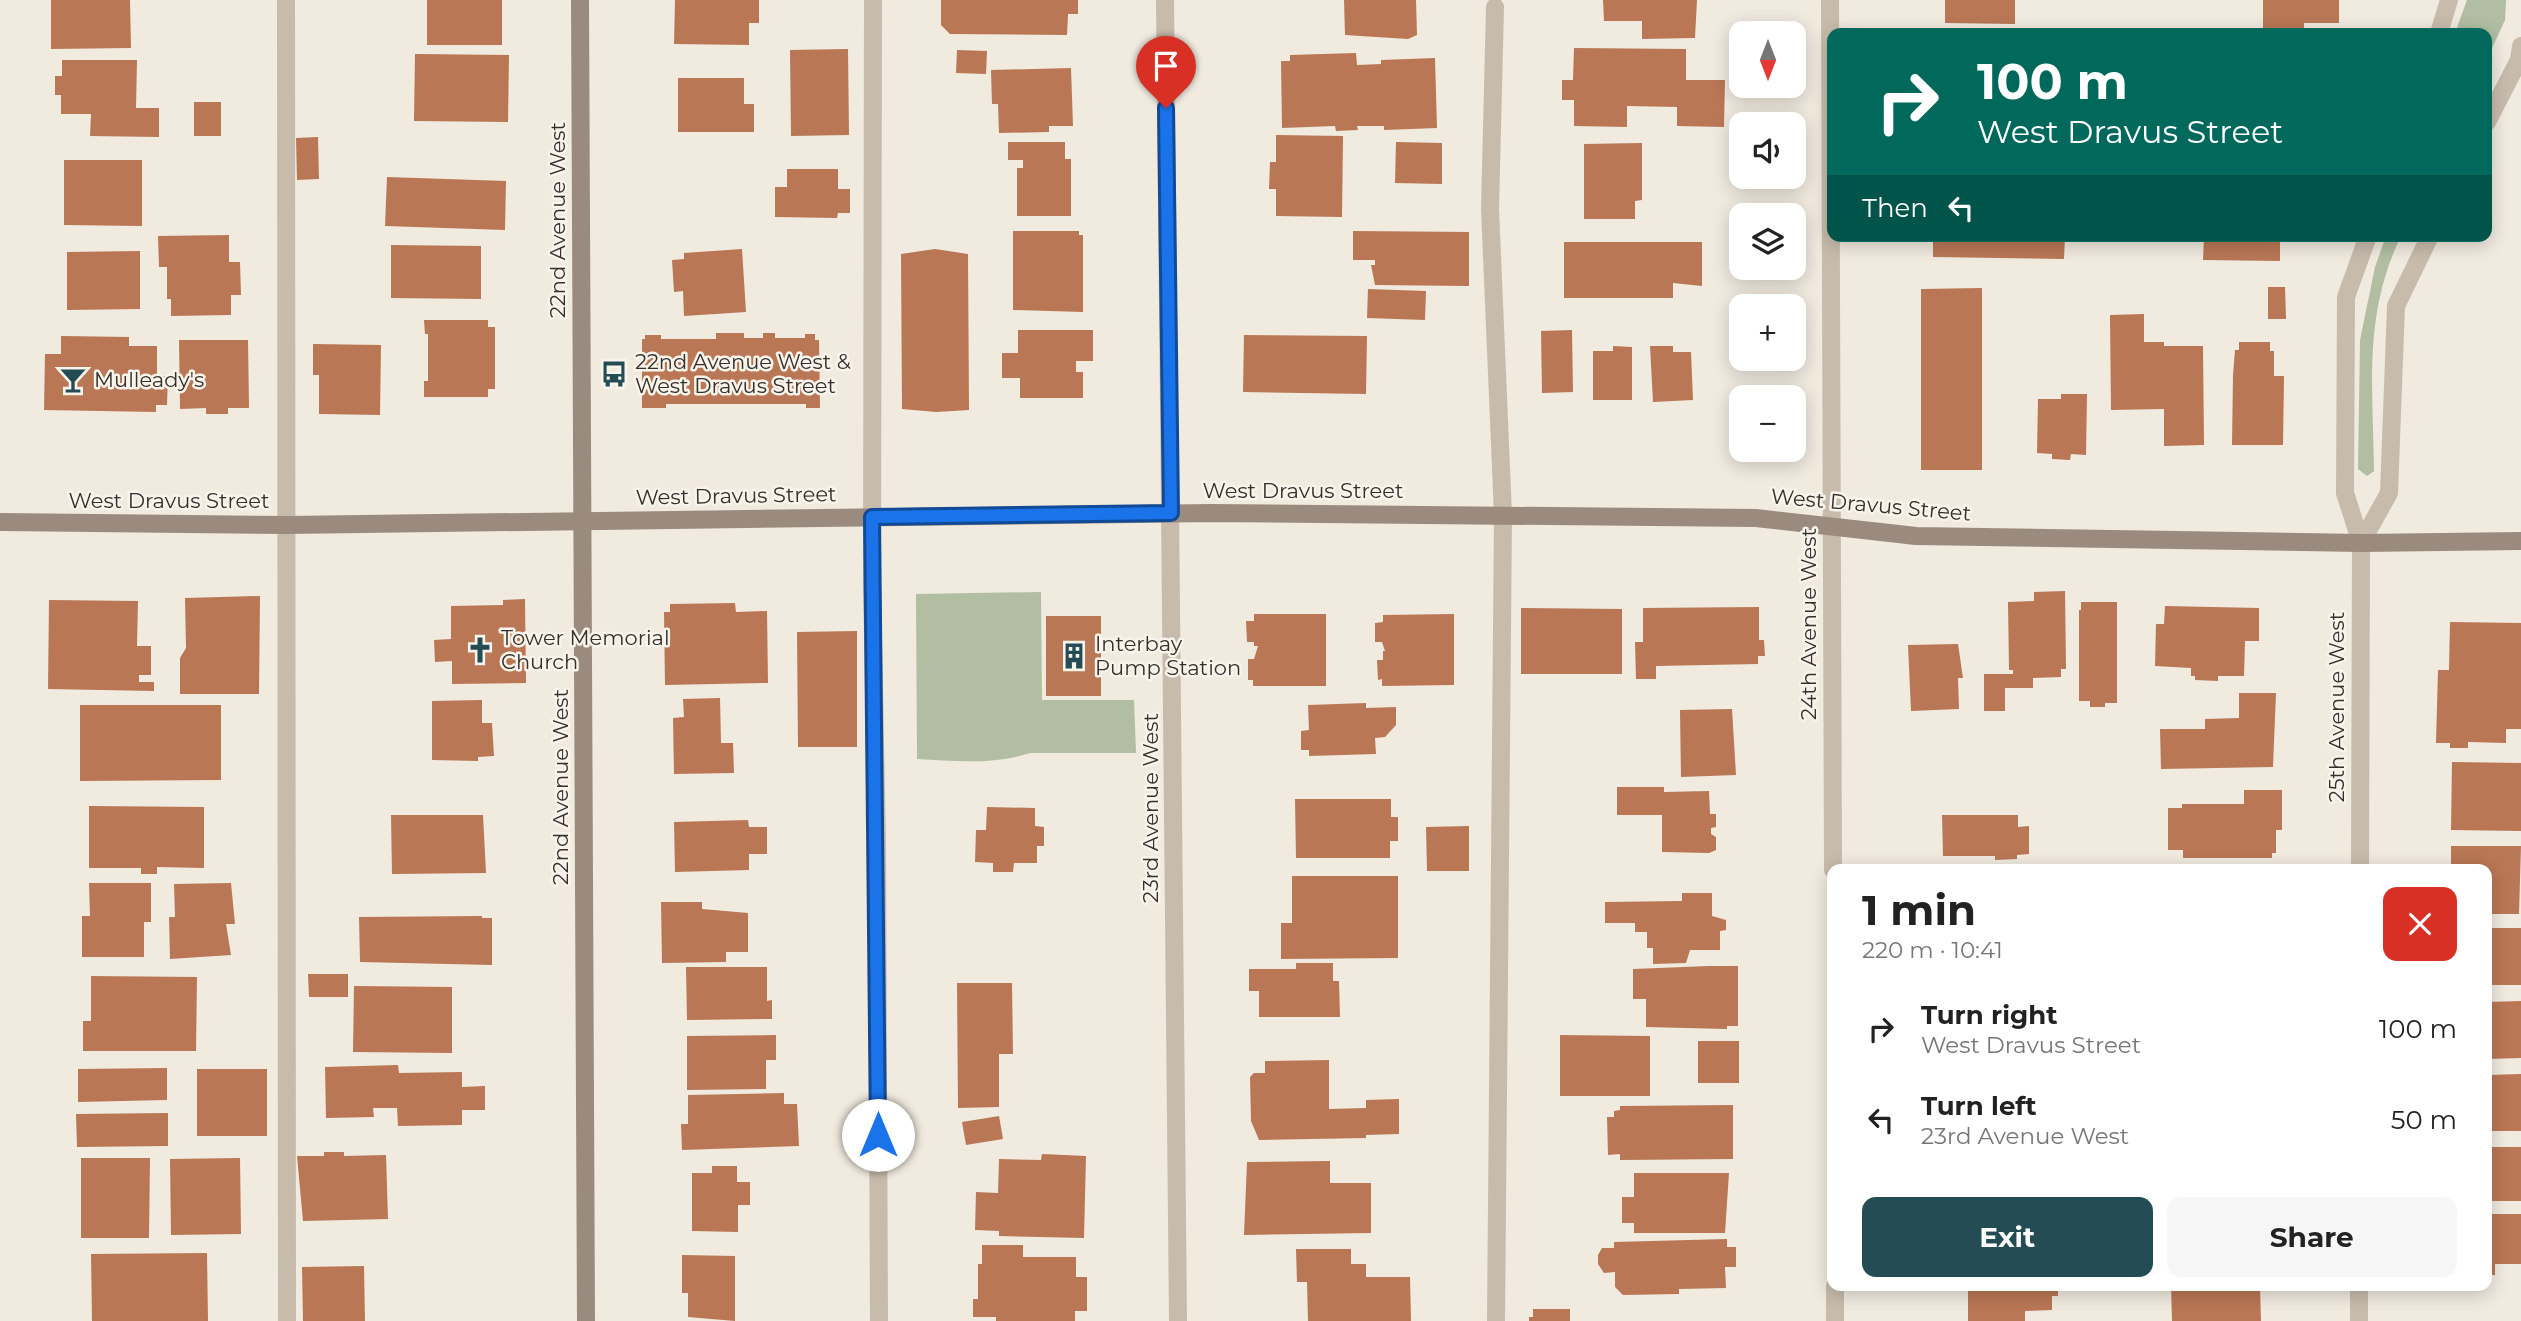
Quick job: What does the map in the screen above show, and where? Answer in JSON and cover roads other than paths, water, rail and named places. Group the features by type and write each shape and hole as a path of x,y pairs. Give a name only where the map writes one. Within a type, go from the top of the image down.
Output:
{"street":[{"path":"286,0 287,1321"},
{"name":"22nd Avenue West","path":"580,0 586,1321"},
{"path":"873,0 872,517 879,1321"},
{"name":"23rd Avenue West","path":"1165,0 1178,1321"},
{"name":"24th Avenue West","path":"1830,0 1830,28"},
{"path":"2441,28 2449,0"},
{"path":"1495,7 1490,209 1503,515 1496,1321"},
{"path":"2492,111 2519,60 2521,46"},
{"name":"24th Avenue West","path":"1831,242 1833,864"},
{"name":"25th Avenue West","path":"2360,864 2361,543 2345,493 2346,297 2366,242"},
{"name":"25th Avenue West","path":"2361,543 2389,493 2396,306 2427,242"},
{"name":"West Dravus Street","path":"0,522 287,525 1171,513 1503,515 1756,518 1916,536 2361,543 2521,541"},
{"path":"1835,1291 1835,1321"},
{"path":"2359,1291 2359,1321"}],"place":[{"name":"22nd Avenue West & West Dravus Street","path":"614,374"},
{"name":"Mulleady's","path":"73,380"},
{"name":"Tower Memorial Church","path":"480,650"},
{"name":"Interbay Pump Station","path":"1074,656"}]}
